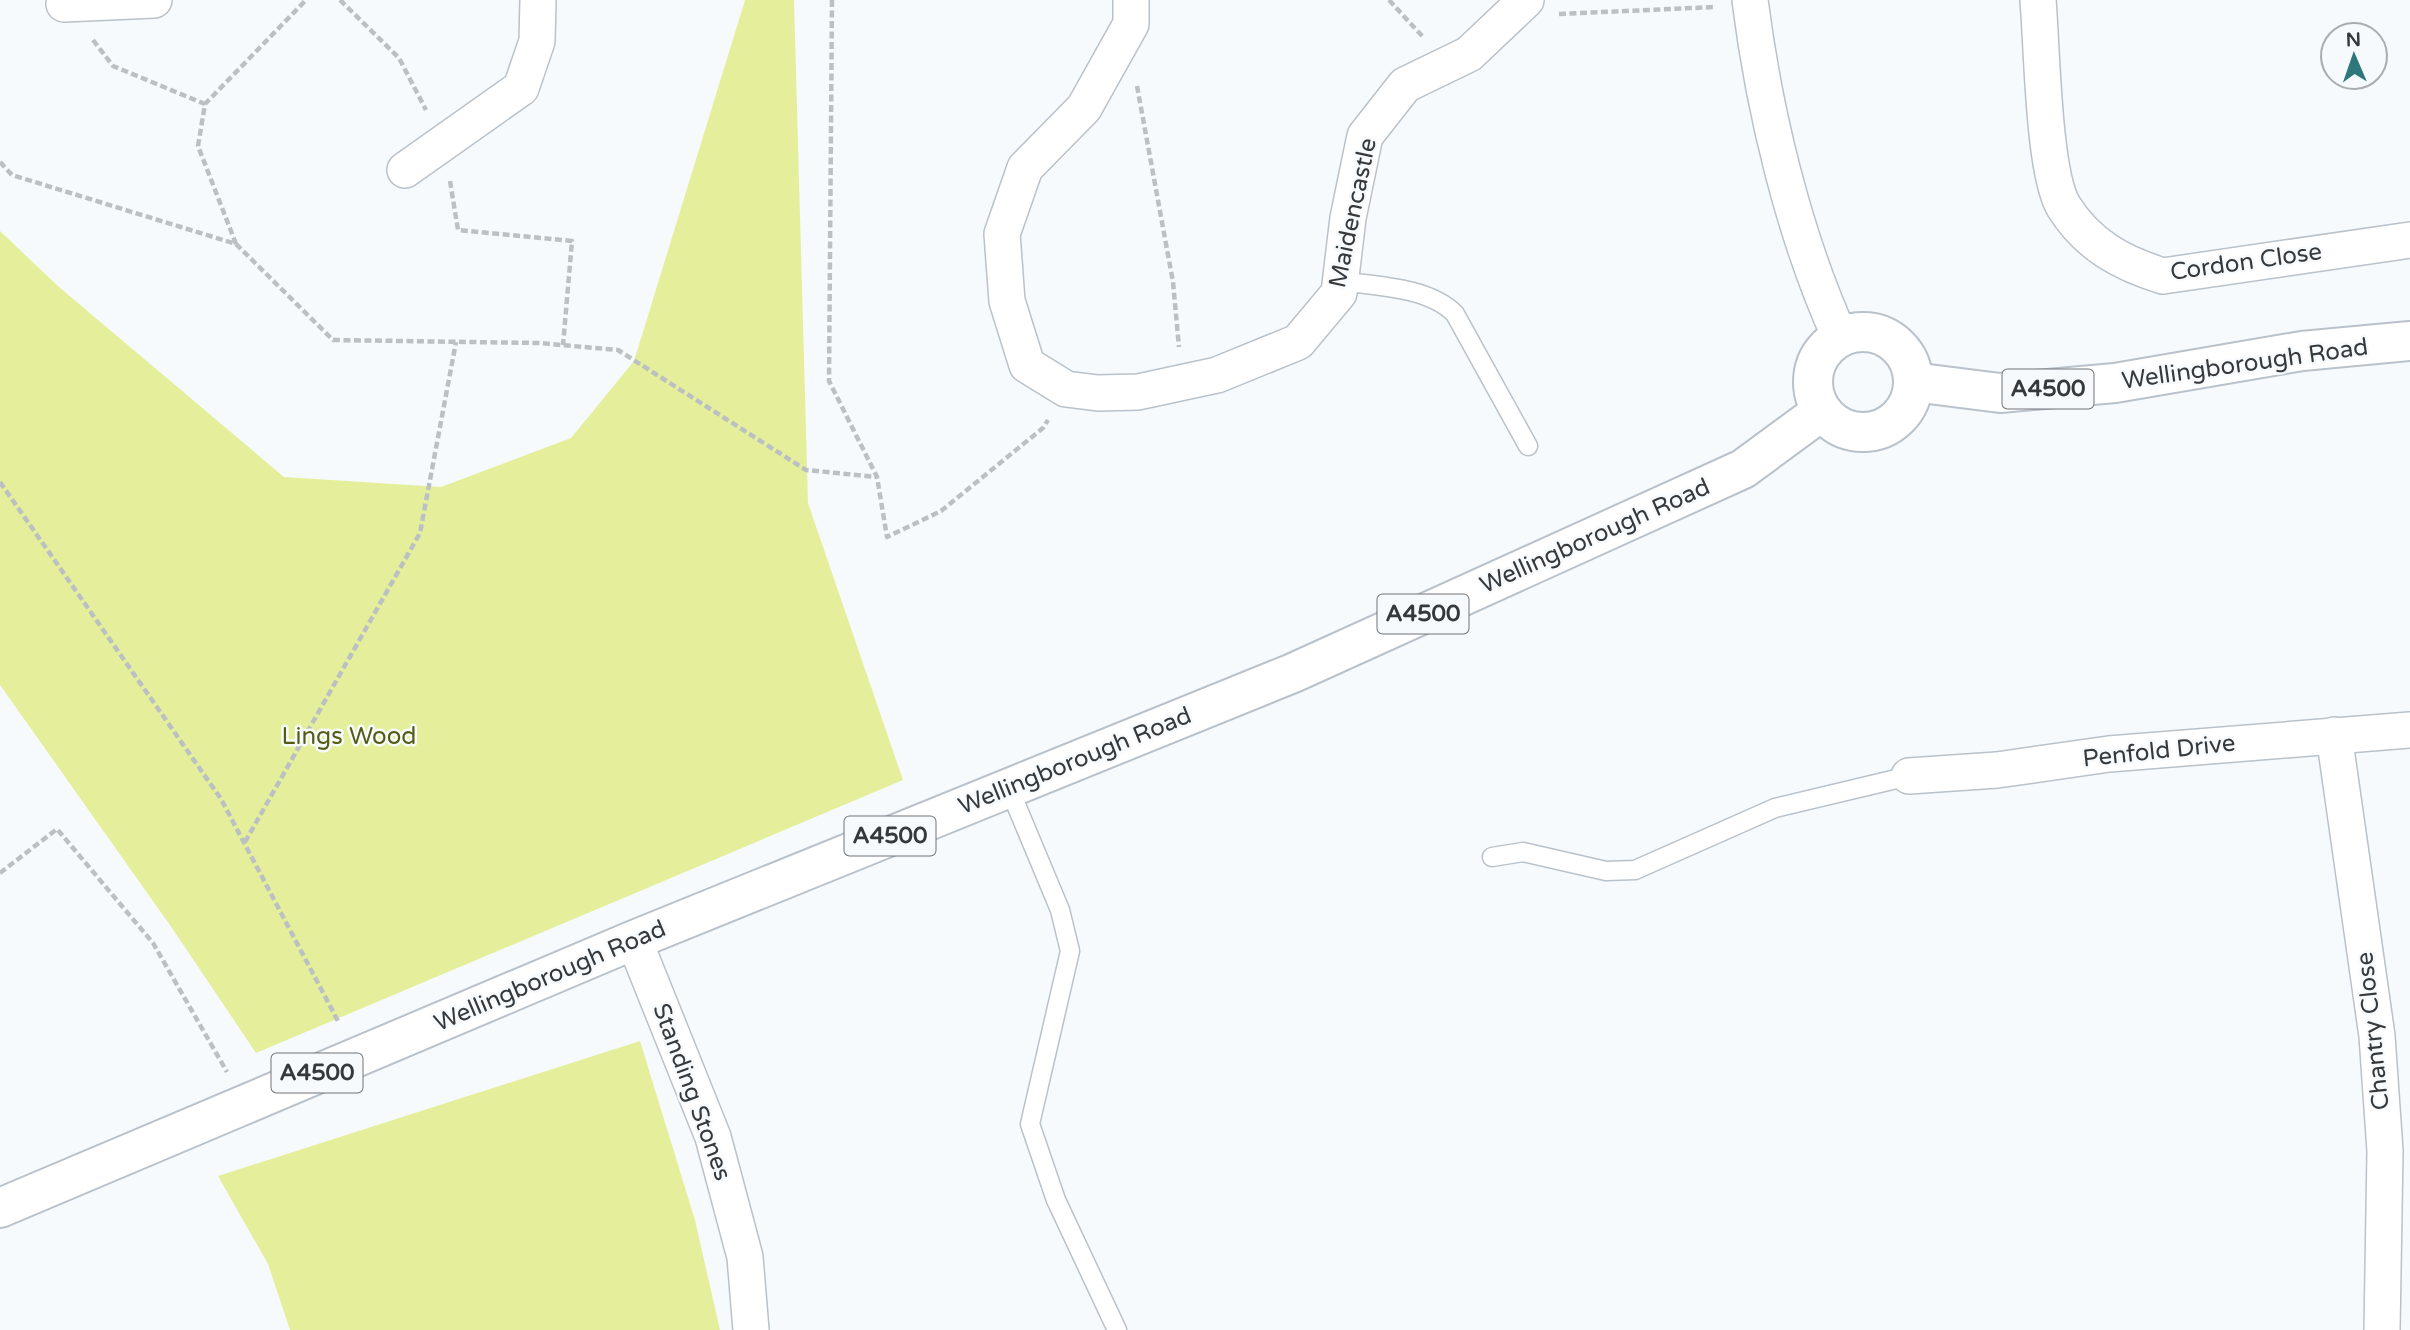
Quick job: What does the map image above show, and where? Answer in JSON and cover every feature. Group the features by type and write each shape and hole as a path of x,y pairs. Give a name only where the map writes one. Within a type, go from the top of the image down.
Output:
{"main road":[{"path":"1856,332 1874,332 1889,339 1902,350 1911,365 1913,382 1910,400 1901,415 1887,426 1870,432 1852,431 1835,424 1822,411 1815,396 1815,370 1826,348 1840,337 1856,332"},
{"name":"Wellingborough Road","path":"1913,382 2000,393 2064,388 2115,383 2302,351 2410,341"},
{"name":"Wellingborough Road","path":"0,1208 634,940 1293,673 1743,469 1822,411"}],"street":[{"path":"64,4 154,0"},
{"path":"405,170 521,88 537,41 538,0"},
{"name":"Cordon Close","path":"2038,0 2050,155 2063,206 2093,242 2127,265 2163,276 2410,240"},
{"path":"1751,3 1779,154 1822,299 1840,337"},
{"name":"Maidencastle","path":"1129,16 1084,108 1025,168 1002,234 1007,301 1027,365 1066,389 1098,393 1138,392 1183,383 1217,375 1298,342 1339,293 1348,218 1365,135 1405,85 1469,54 1541,7"},
{"name":"Penfold Drive","path":"1909,776 1997,769 2109,754 2410,730"},
{"name":"Chantry Close","path":"2334,735 2377,1036 2385,1151 2382,1330"},
{"name":"Standing Stones","path":"634,940 713,1137 745,1257 751,1330"}],"lane":[{"path":"1340,281 1399,290 1444,303 1455,314 1528,446"},
{"path":"1492,857 1523,852 1606,871 1635,870 1775,808 1909,776"},
{"path":"1009,788 1060,910 1070,951 1030,1124 1056,1200 1116,1330"}],"path":[{"path":"306,0 205,104 198,146 236,244 332,340 563,345 618,351 806,470 877,477"},
{"path":"340,0 399,58 443,143 458,230 572,241 563,345"},
{"path":"832,0 829,381 877,477 887,537 941,511 1043,428 1066,389"},
{"path":"1389,0 1448,64"},
{"path":"1541,7 1751,3"},
{"path":"64,4 113,66 205,104"},
{"path":"1129,16 1172,282 1183,383"},
{"path":"0,162 12,175 236,244"},
{"path":"245,843 420,533 456,342"},
{"path":"0,482 221,799 340,1026"},
{"path":"0,873 57,829 153,943 228,1073"}],"green space":[{"name":"Lings Wood","path":"745,0 794,0 808,503 903,780 256,1053 172,928 0,685 0,231 59,287 284,477 441,487 571,438 634,361"},
{"path":"640,1041 695,1220 720,1330 290,1330 268,1264 218,1176"}]}
